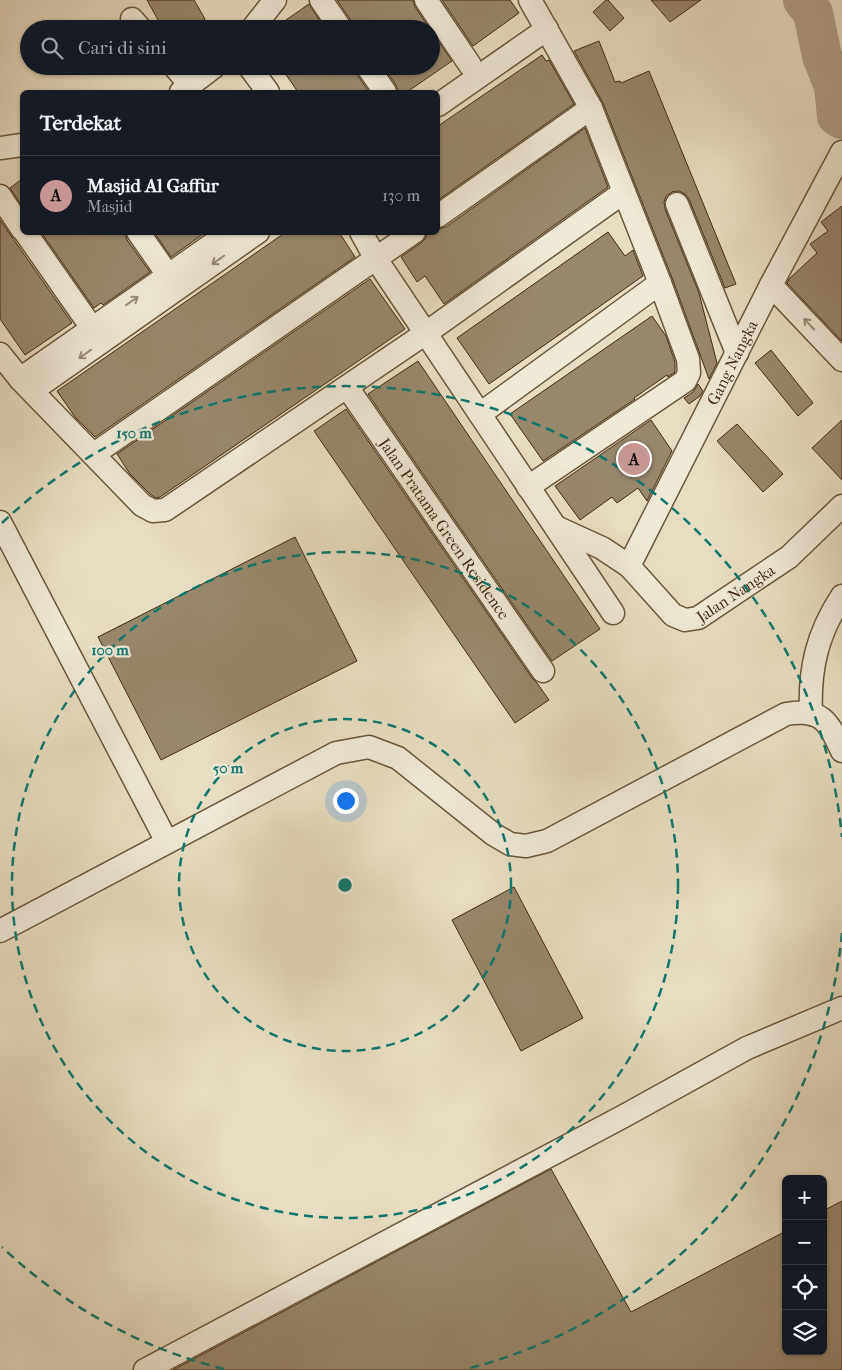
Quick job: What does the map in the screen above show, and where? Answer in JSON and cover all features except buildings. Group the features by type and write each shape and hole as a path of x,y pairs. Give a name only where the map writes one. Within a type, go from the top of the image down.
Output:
{"street":[{"path":"259,20 275,0"},
{"path":"321,0 335,20"},
{"path":"426,0 437,20"},
{"path":"440,103 466,74 538,14 591,108 688,359 689,373 685,380 528,487"},
{"path":"440,26 466,74"},
{"path":"435,90 466,74"},
{"path":"179,75 186,89 204,75"},
{"path":"256,75 267,90"},
{"path":"374,75 385,90"},
{"path":"440,215 591,108"},
{"path":"0,148 20,145"},
{"name":"Gang Nangka","path":"629,566 771,285 839,156"},
{"path":"0,354 26,384 142,505 153,511 158,511 174,505 426,333 624,192"},
{"path":"0,196 20,225"},
{"path":"677,204 737,353"},
{"path":"27,235 92,328"},
{"path":"140,235 168,275"},
{"path":"26,384 92,328 226,235"},
{"path":"26,384 253,235"},
{"path":"363,235 376,259 613,613"},
{"path":"94,454 410,235"},
{"path":"480,414 660,283"},
{"path":"771,285 842,360"},
{"name":"Jalan Pratama Green Residence","path":"347,387 543,671"},
{"name":"Jalan Nangka","path":"556,527 602,548 629,566 673,615 685,620 698,618 789,557 842,506"},
{"path":"0,522 167,842"},
{"path":"811,714 810,688 820,638 842,596"},
{"path":"0,931 336,753 369,747 398,758 492,834 510,844 526,846 547,841 786,714 803,711 818,716 832,729 842,752"},
{"path":"145,1370 615,1121 747,1048 842,1008"}],"waterway":[{"path":"803,0 813,13 822,56 834,86 837,116 842,119"}],"place":[{"name":"Masjid Al Gaffur","path":"634,459"}]}
